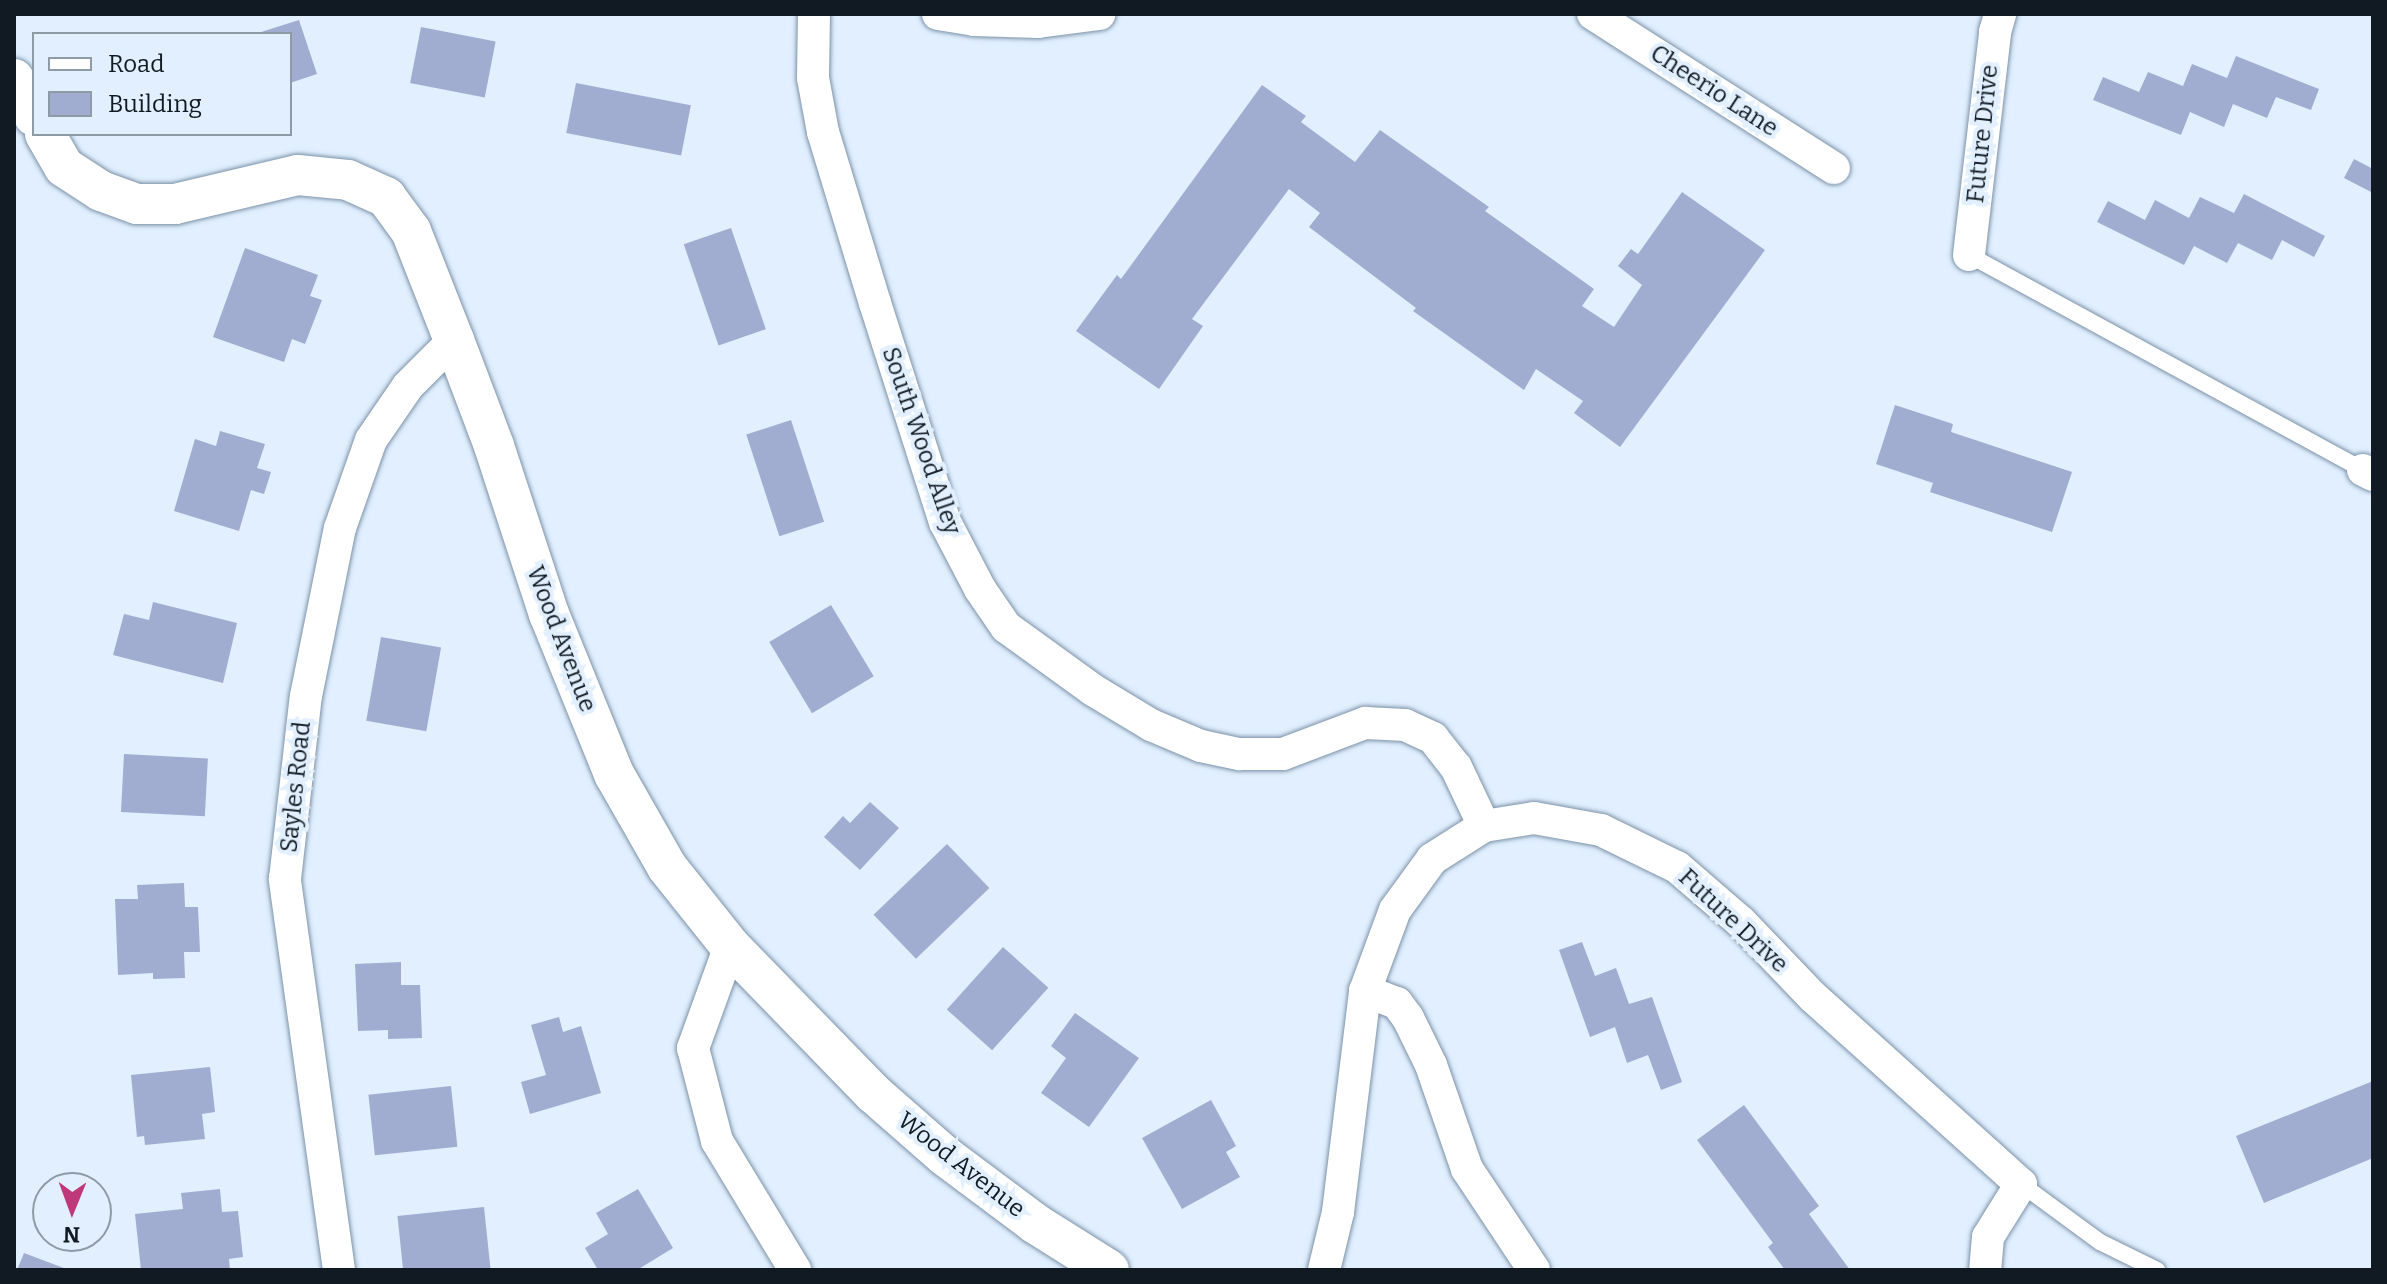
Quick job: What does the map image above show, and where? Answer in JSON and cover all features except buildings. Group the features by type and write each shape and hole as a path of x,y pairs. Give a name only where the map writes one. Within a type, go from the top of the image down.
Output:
{"street":[{"name":"South Wood Alley","path":"814,14 813,78 823,132 875,303 945,522 980,589 1006,627 1093,690 1151,725 1201,746 1240,754 1283,754 1365,723 1405,725 1433,738 1456,767 1484,826"},
{"path":"938,14 974,20 1038,22 1099,14"},
{"name":"Cheerio Lane","path":"1593,14 1834,168"},
{"name":"Future Drive","path":"1969,255 1995,32 2000,14"},
{"path":"14,79 32,112"},
{"name":"Wood Avenue","path":"46,136 64,167 101,191 137,204 175,204 298,175 348,180 386,197 411,231 494,446 549,614 614,774 667,867 730,946 873,1093 945,1156 1036,1224 1109,1270"},
{"name":"Sayles Road","path":"339,1270 285,879 306,696 340,528 371,440 408,386 454,340"},
{"name":"Future Drive","path":"1324,1270 1338,1212 1365,991 1395,910 1432,859 1484,826 1534,818 1601,830 1677,867 1741,922 1813,997 2021,1184"},
{"path":"730,946 693,1048 717,1141 795,1270"},
{"path":"1365,991 1397,1003 1408,1018 1431,1065 1467,1169 1534,1270"},
{"path":"1985,1270 1988,1237 2021,1184"}],"lane":[{"path":"1969,255 2370,470"},
{"path":"2021,1184 2100,1242 2157,1270"}]}
